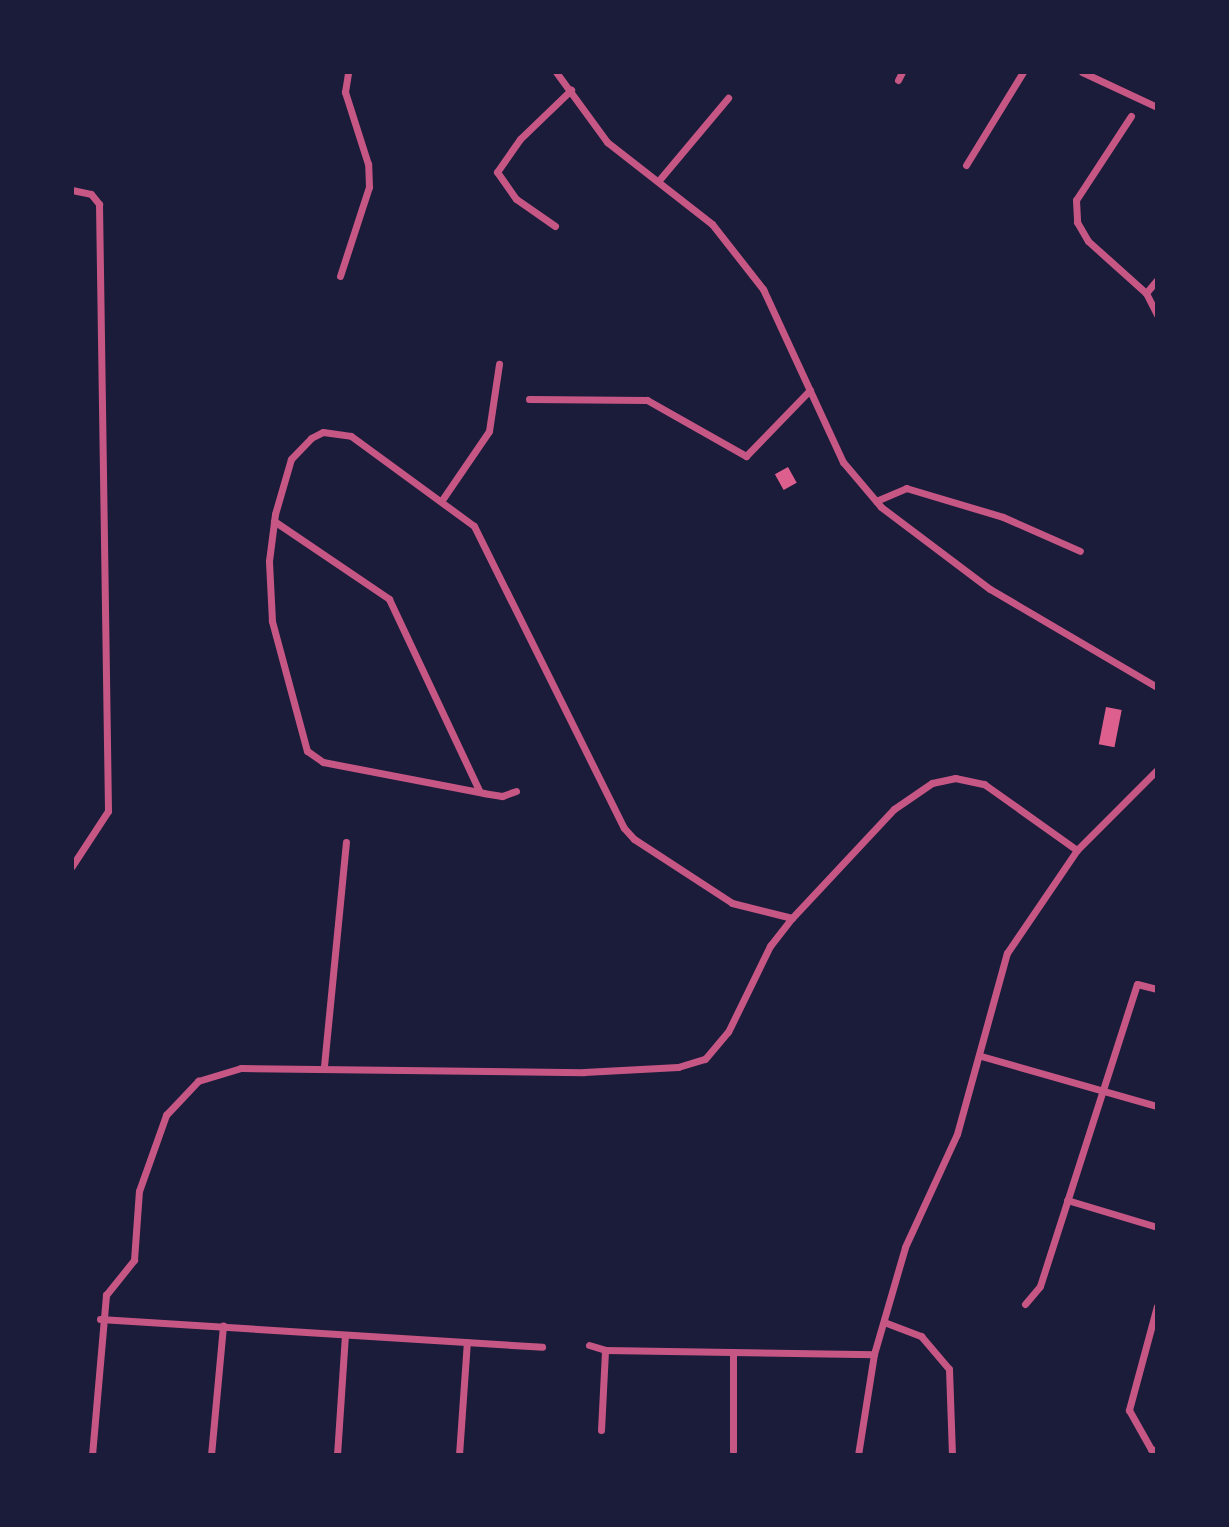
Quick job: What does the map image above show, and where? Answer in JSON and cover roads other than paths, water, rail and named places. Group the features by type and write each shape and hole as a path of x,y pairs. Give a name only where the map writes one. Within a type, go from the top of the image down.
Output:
{"street":[{"path":"340,276 369,187 368,164 345,92 348,72"},
{"path":"556,72 607,142 660,179 712,224 763,289 843,462 876,501 990,589 1157,687"},
{"path":"966,165 1023,72"},
{"path":"1082,72 1157,107"},
{"path":"555,226 516,199 497,172 520,139 571,90"},
{"path":"660,179 728,98"},
{"path":"1131,116 1076,200 1077,222 1088,241 1146,293 1157,315"},
{"path":"72,190 91,194 99,204 108,811 72,866"},
{"path":"1146,293 1157,280"},
{"path":"442,500 489,431 499,364"},
{"path":"529,399 647,400 746,456 810,390"},
{"path":"516,791 502,796 323,762 307,751 272,621 269,561 274,521 291,459 300,444 323,432 351,436 442,500 482,536 624,828 732,903 792,918"},
{"path":"876,501 906,488 1003,517 1080,551"},
{"path":"274,521 389,599 480,792"},
{"path":"858,1455 874,1354 905,1247 957,1134 1007,953 1077,850 1157,770"},
{"path":"92,1455 100,1319 106,1295 134,1260 139,1191 166,1115 180,1095 198,1081 241,1068 324,1066 584,1072 678,1067 705,1059 728,1032 770,946 792,918 894,809 932,783 955,778 984,784 1077,850"},
{"path":"324,1066 346,842"},
{"path":"1025,1304 1040,1286 1100,1090 1137,984 1157,989"},
{"path":"981,1056 1157,1106"},
{"path":"1067,1200 1157,1227"},
{"path":"1157,1306 1129,1410 1151,1449 1157,1451"},
{"path":"100,1319 542,1347"},
{"path":"884,1322 921,1336 949,1369 952,1455"},
{"path":"211,1455 223,1326"},
{"path":"337,1455 345,1335"},
{"path":"459,1455 467,1342"},
{"path":"589,1345 605,1350 874,1354"},
{"path":"601,1430 605,1350"},
{"path":"733,1353 733,1451"}]}
